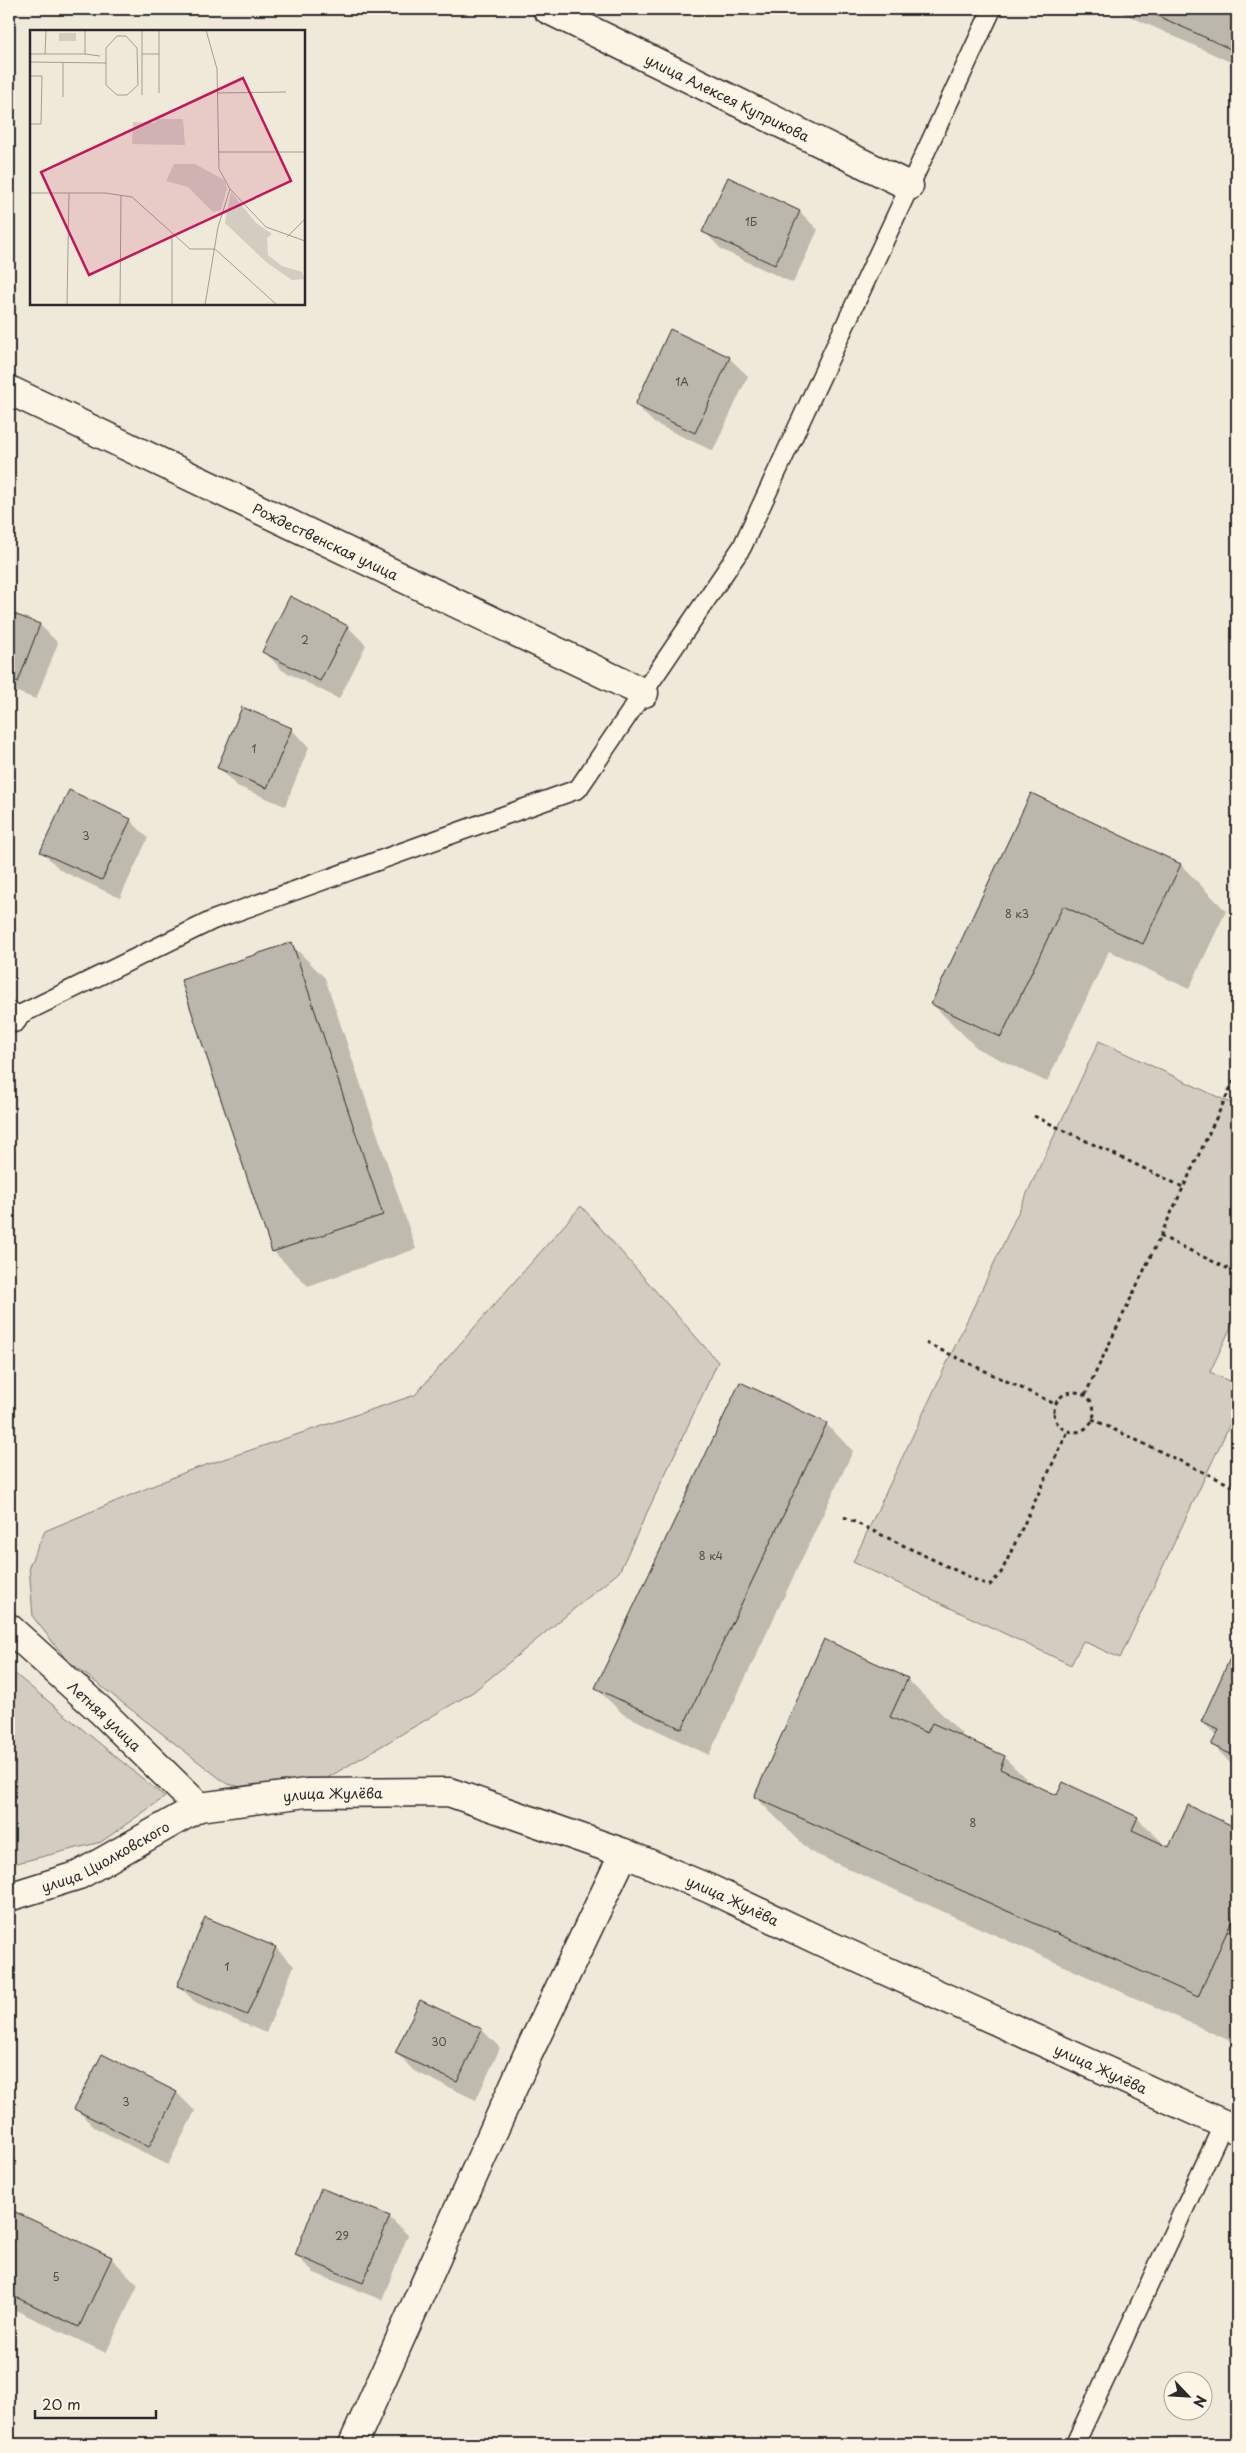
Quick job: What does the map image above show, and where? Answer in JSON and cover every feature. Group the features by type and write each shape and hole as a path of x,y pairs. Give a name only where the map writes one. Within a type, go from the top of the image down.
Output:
{"street":[{"name":"улица Алексея Куприкова","path":"547,9 908,186"},
{"name":"Рождественская улица","path":"9,390 644,693"},
{"name":"Летняя улица","path":"9,1628 100,1710 199,1807"},
{"name":"улица Жулёва","path":"199,1807 306,1793 449,1792 624,1853 710,1889 1230,2127"},
{"name":"улица Циолковского","path":"9,1897 79,1875 199,1807"},
{"path":"352,2444 528,2054 624,1853"}],"lane":[{"path":"10,1018 213,920 578,789 742,548 908,186 992,9"},
{"path":"1076,2444 1230,2127"}],"path":[{"path":"1085,1395 1237,1074"},
{"path":"1034,1116 1183,1187"},
{"path":"1160,1236 1237,1273"},
{"path":"926,1343 1056,1404"},
{"path":"1068,1392 1077,1392 1085,1395 1093,1406 1092,1419 1088,1426 1082,1430 1068,1431 1056,1420 1054,1412 1056,1404 1060,1397 1068,1392"},
{"path":"1092,1419 1237,1488"},
{"path":"844,1517 980,1582 990,1585 1001,1573 1068,1431"}],"shaded area":[{"path":"1099,1041 1237,1106 1237,1314 1210,1372 1237,1385 1237,1409 1120,1658 1083,1641 1071,1665 853,1562"},
{"path":"581,1206 718,1362 619,1572 473,1692 317,1784 276,1794 227,1784 66,1659 33,1617 29,1566 45,1531 188,1471 415,1395"},
{"path":"9,1669 165,1797 101,1842 9,1865"}],"building":[{"path":"1143,9 1237,9 1237,52"},
{"path":"728,177 800,211 775,265 702,232"},
{"path":"670,329 730,357 695,433 635,405"},
{"path":"290,596 348,626 320,681 262,652"},
{"path":"9,612 40,624 18,682 9,678"},
{"path":"242,707 292,728 267,788 217,768"},
{"path":"69,790 131,819 102,880 40,852"},
{"path":"1031,793 1181,864 1143,944 1063,906 1001,1037 931,1004"},
{"path":"292,942 383,1215 272,1252 181,980"},
{"path":"740,1382 827,1423 682,1729 595,1688"},
{"path":"824,1639 908,1678 890,1717 927,1733 932,1723 1005,1756 1000,1769 1057,1795 1063,1782 1138,1817 1132,1830 1169,1847 1188,1805 1237,1828 1237,1909 1198,1997 754,1797"},
{"path":"1237,1643 1237,1757 1211,1745 1219,1730 1201,1722"},
{"path":"205,1917 276,1947 247,2015 177,1986"},
{"path":"420,2000 482,2029 457,2082 395,2053"},
{"path":"102,2054 177,2092 149,2147 74,2109"},
{"path":"321,2188 390,2216 363,2283 295,2255"},
{"path":"9,2209 112,2257 79,2327 9,2294"}]}
